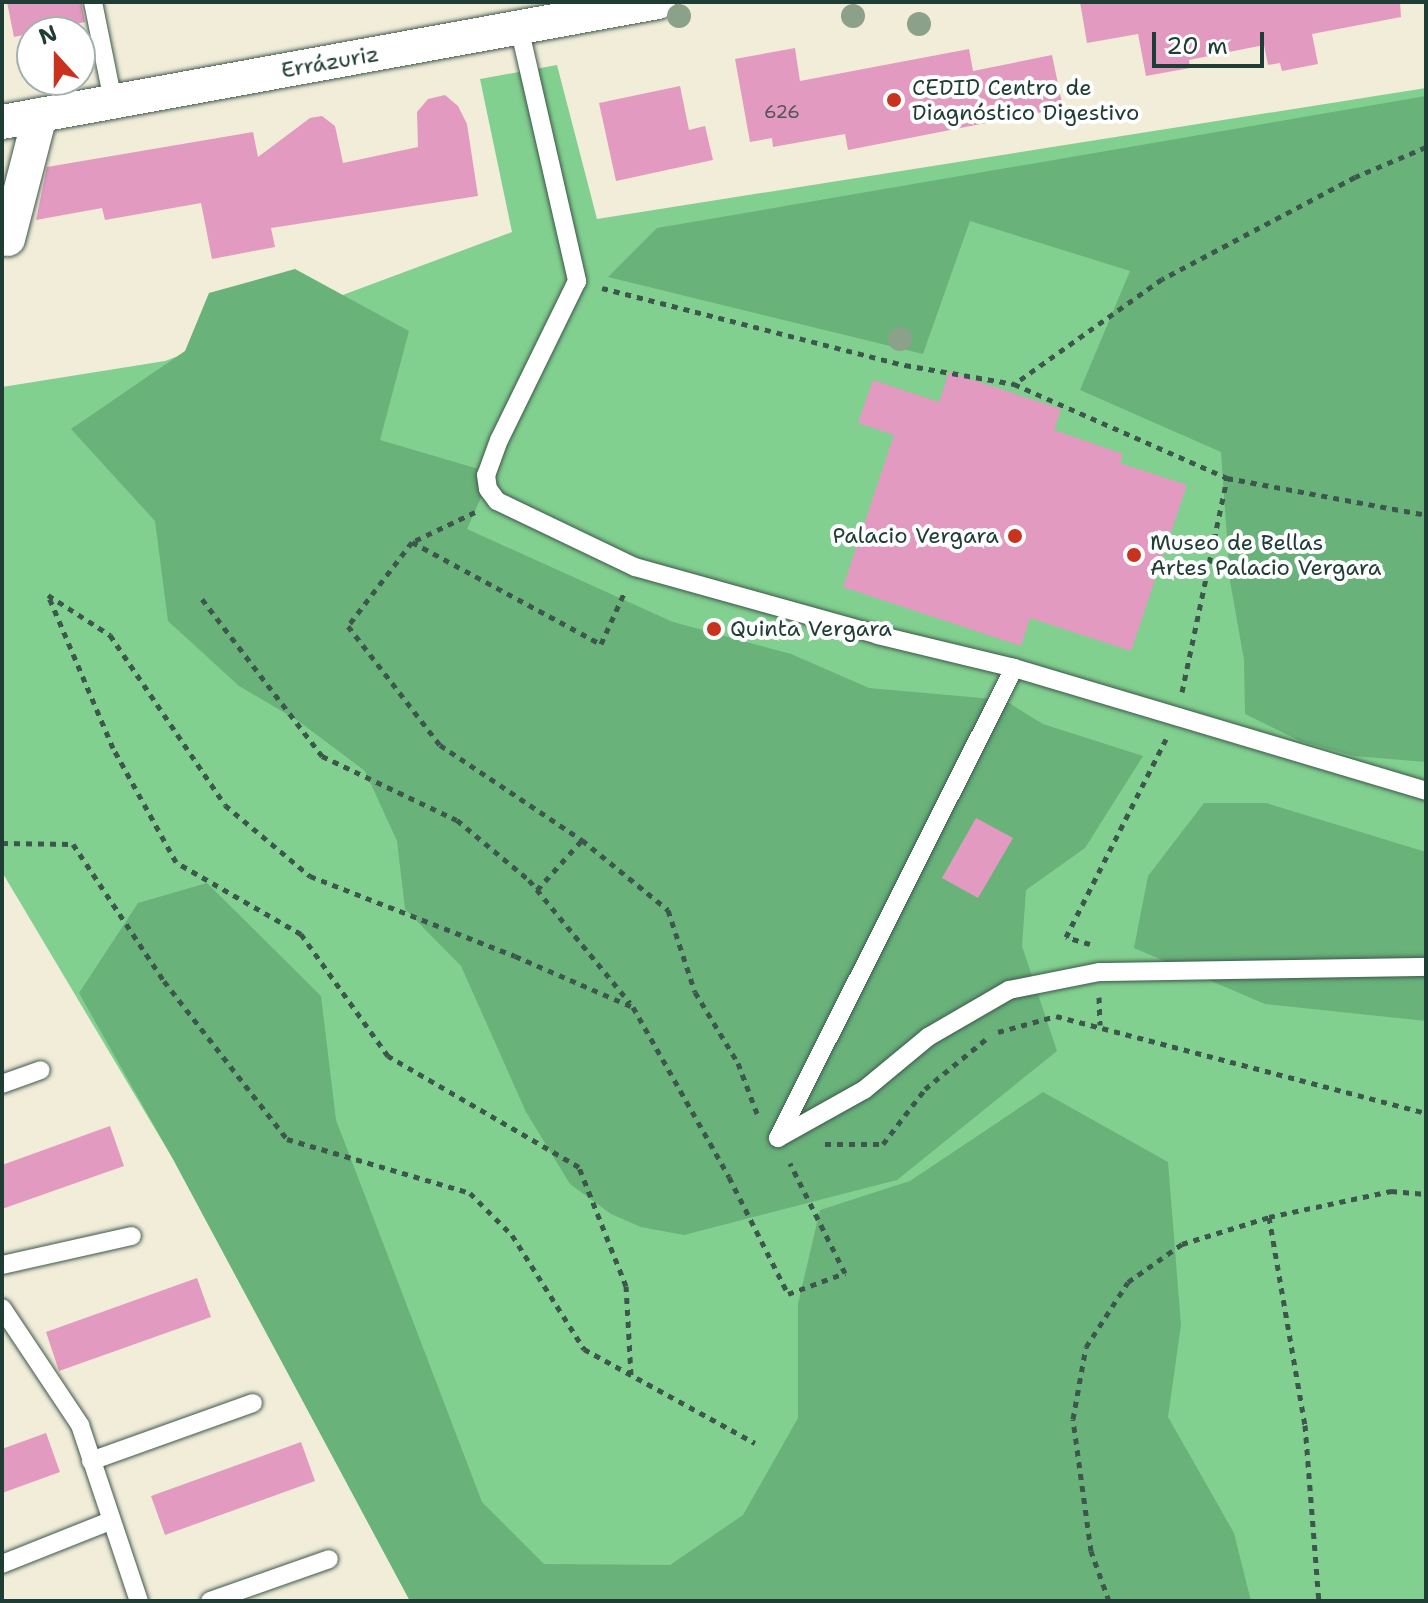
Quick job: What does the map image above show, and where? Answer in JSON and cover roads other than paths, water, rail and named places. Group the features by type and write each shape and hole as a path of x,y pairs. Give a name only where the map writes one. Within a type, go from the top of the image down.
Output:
{"street":[{"name":"Errázuriz","path":"2,122 516,14 658,2"},
{"path":"8,239 40,115"}],"lane":[{"path":"93,2 113,101"},
{"path":"516,14 577,281 499,440 486,475 488,489 497,501 635,567 878,635 1014,668 1426,791"},
{"path":"1014,668 778,1138 864,1090 928,1037 1009,990 1099,972 1426,967"},
{"path":"2,1084 41,1070"},
{"path":"2,1265 132,1236"},
{"path":"2,1308 80,1425 139,1601"},
{"path":"91,1461 253,1403"},
{"path":"2,1564 110,1521"},
{"path":"210,1601 329,1559"}],"place":[{"name":"CEDID Centro de Diagnóstico Digestivo","path":"894,100"},
{"name":"Palacio Vergara","path":"1015,536"},
{"name":"Museo de Bellas Artes Palacio Vergara","path":"1134,555"},
{"name":"Quinta Vergara","path":"714,629"}]}
